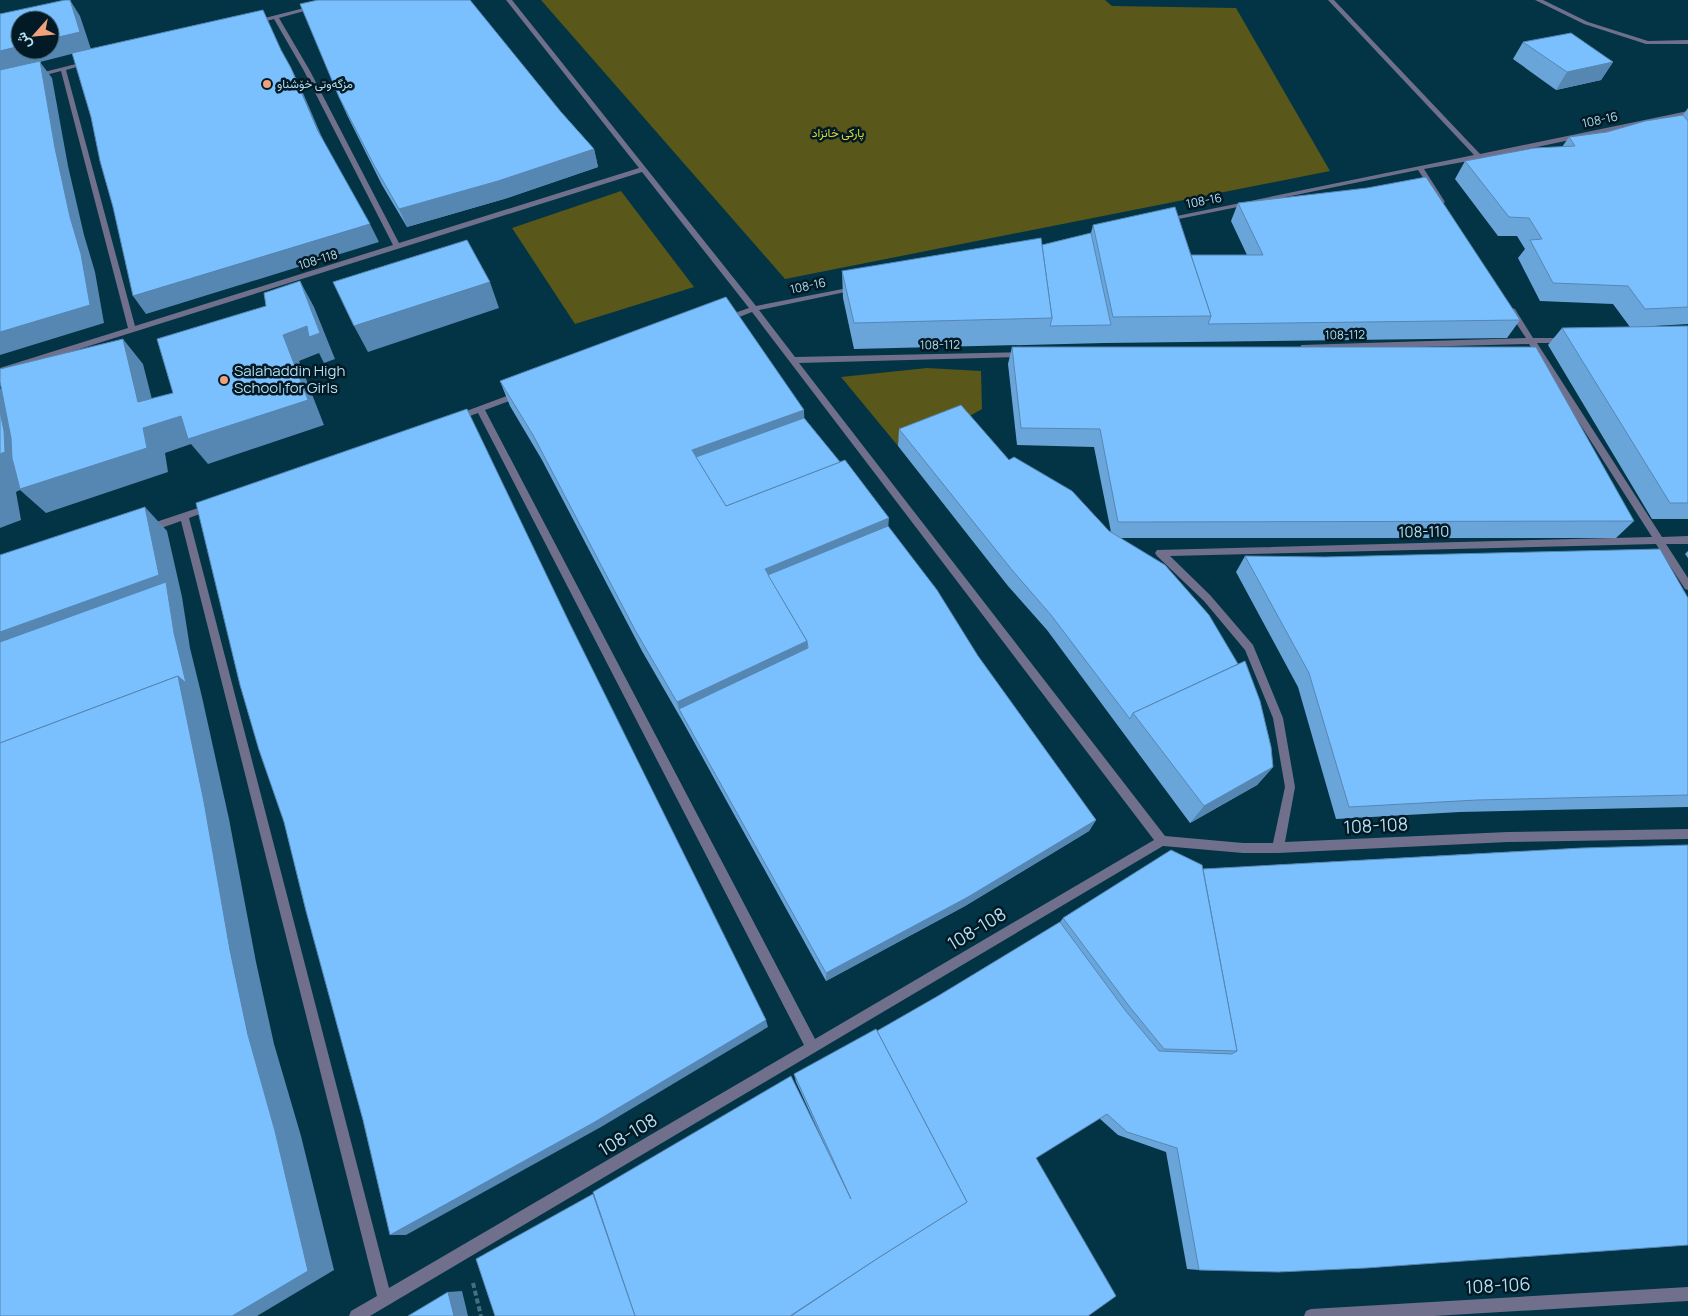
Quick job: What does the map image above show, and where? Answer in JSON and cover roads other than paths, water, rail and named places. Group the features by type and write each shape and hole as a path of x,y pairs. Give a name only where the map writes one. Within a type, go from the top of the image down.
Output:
{"street":[{"path":"509,0 754,309 1162,840"},
{"path":"1331,0 1480,157"},
{"path":"1538,0 1586,23 1648,42 1688,42"},
{"path":"247,24 327,4"},
{"path":"276,17 307,71 397,246"},
{"path":"27,78 92,62"},
{"path":"63,69 132,330"},
{"name":"108-16","path":"1155,223 1688,113"},
{"name":"108-118","path":"0,371 643,169"},
{"path":"1421,169 1447,210"},
{"name":"108-16","path":"718,323 754,309 862,286"},
{"path":"1505,300 1688,586"},
{"name":"108-112","path":"1292,348 1570,340"},
{"name":"108-112","path":"793,360 1033,354"},
{"path":"443,422 526,392"},
{"path":"480,409 812,1047"},
{"path":"138,533 220,503"},
{"path":"184,516 385,1299"},
{"name":"108-110","path":"1278,848 1290,787 1278,718 1248,648 1207,598 1160,554 1688,540"},
{"name":"108-108","path":"356,1316 1162,840 1243,848 1278,848 1508,838 1688,834"},
{"name":"108-106","path":"1311,1316 1688,1294"}],"place":[{"name":"مزگەوتی خۆشناو","path":"267,84"},
{"name":"Salahaddin High School for Girls","path":"224,380"}],"park label":[{"name":"پارکی خانزاد","path":"838,133"}]}
